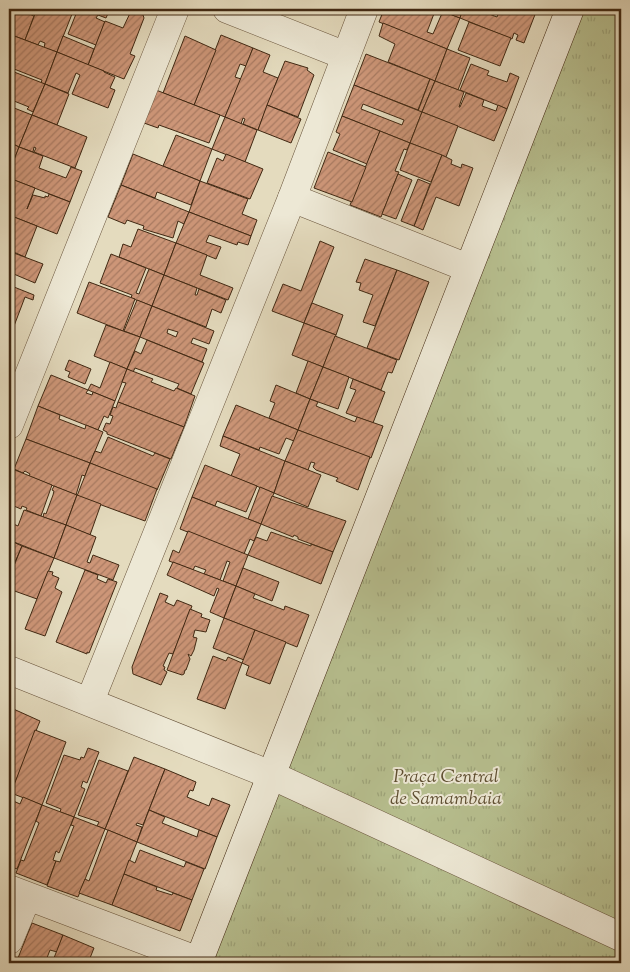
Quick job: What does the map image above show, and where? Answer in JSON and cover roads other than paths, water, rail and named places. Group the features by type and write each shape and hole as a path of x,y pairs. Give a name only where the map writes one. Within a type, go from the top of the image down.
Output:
{"street":[{"path":"9,425 175,9"},
{"path":"227,9 346,56"},
{"path":"90,701 292,198 364,9"},
{"path":"9,940 18,893 199,962 270,775 570,9"},
{"path":"292,198 468,268"},
{"path":"9,670 270,775 621,937"}],"park label":[{"name":"Praça Central de Samambaia","path":"446,788"}]}
